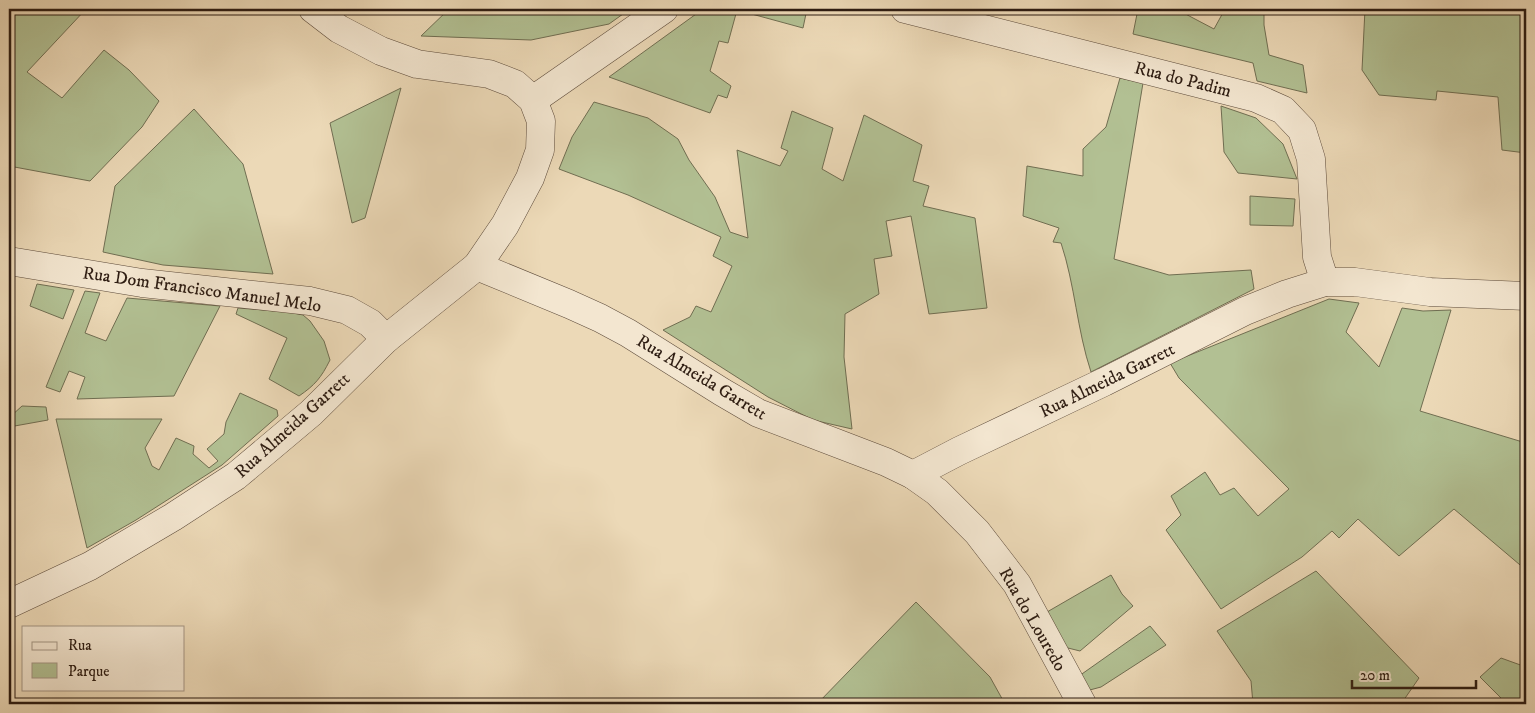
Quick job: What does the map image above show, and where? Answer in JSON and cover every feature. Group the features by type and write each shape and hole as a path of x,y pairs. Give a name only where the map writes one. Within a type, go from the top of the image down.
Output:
{"street":[{"path":"313,9 339,29 381,51 417,64 489,74 515,84 533,100 541,121 540,150 530,178 505,225 477,266"},
{"path":"533,100 664,9"},
{"name":"Rua do Padim","path":"905,9 1256,98 1283,110 1302,130 1311,159 1318,257 1325,282"},
{"name":"Rua Dom Francisco Manuel Melo","path":"9,261 142,283 310,301 347,310 370,323 386,339"},
{"name":"Rua Almeida Garrett","path":"9,604 90,566 236,476 311,413 386,339 477,266 600,318 628,333 758,413 886,462 914,475 959,450 1104,382 1245,311 1287,294 1325,282 1355,282 1430,292 1526,296"},
{"name":"Rua do Louredo","path":"914,475 959,512 994,553 1017,584 1082,704"}],"green space":[{"path":"9,9 86,9 27,72 62,98 104,50 129,70 159,101 142,127 90,181 9,166"},
{"path":"449,9 630,9 609,24 531,40 421,36"},
{"path":"703,9 807,9 803,28 737,10 728,43 719,41 710,71 731,86 727,98 718,95 710,113 609,77"},
{"path":"1138,9 1176,9 1214,29 1225,9 1264,9 1264,25 1269,55 1303,65 1307,93 1257,81 1253,63 1133,34"},
{"path":"1365,9 1526,9 1526,153 1502,150 1498,97 1437,91 1436,100 1379,95 1362,70"},
{"path":"1120,78 1143,83 1114,259 1169,275 1251,270 1254,289 1091,372 1082,340 1066,259 1061,243 1053,242 1059,228 1023,216 1027,166 1083,176 1083,149 1106,127"},
{"path":"401,88 365,218 352,223 330,123"},
{"path":"594,102 648,118 678,139 689,160 715,197 730,232 748,238 737,150 780,166 788,151 781,148 792,111 833,128 822,169 843,181 864,115 922,145 913,181 929,186 923,206 975,218 987,308 929,314 911,216 886,221 892,256 874,259 879,294 845,314 844,357 852,429 813,420 768,397 663,330 690,317 696,306 711,312 732,266 713,256 721,237 628,195 559,169 572,137"},
{"path":"1221,106 1256,118 1283,144 1297,179 1238,173 1224,152"},
{"path":"194,109 243,164 273,274 163,265 103,252 115,186"},
{"path":"1250,196 1295,199 1293,226 1250,225"},
{"path":"37,284 74,290 63,319 30,306"},
{"path":"85,291 100,293 85,333 106,341 127,298 220,306 174,396 77,399 85,377 69,371 60,392 46,387"},
{"path":"1329,299 1359,303 1346,332 1379,367 1402,308 1423,311 1451,310 1420,411 1526,443 1526,570 1454,509 1399,556 1358,519 1339,538 1332,531 1302,557 1221,609 1166,530 1181,515 1171,496 1205,472 1220,495 1234,488 1258,516 1289,489 1179,378 1170,363"},
{"path":"238,308 289,312 303,315 310,321 324,341 330,360 313,385 299,396 269,379 287,338 236,314"},
{"path":"240,393 277,410 278,416 222,465 136,520 87,548 56,419 162,419 145,448 152,466 159,470 176,438 194,446 193,454 209,468 218,461 207,449 224,434 226,422"},
{"path":"22,406 46,407 48,420 9,427 9,415 11,416"},
{"path":"1316,571 1419,678 1401,704 1253,704 1251,681 1217,631"},
{"path":"1111,575 1122,594 1133,606 1080,651 1064,647 1047,612"},
{"path":"916,602 990,677 1005,704 817,704"},
{"path":"1150,626 1166,645 1101,687 1086,691 1079,676"},
{"path":"1501,658 1526,667 1526,704 1507,704 1480,677"}]}
